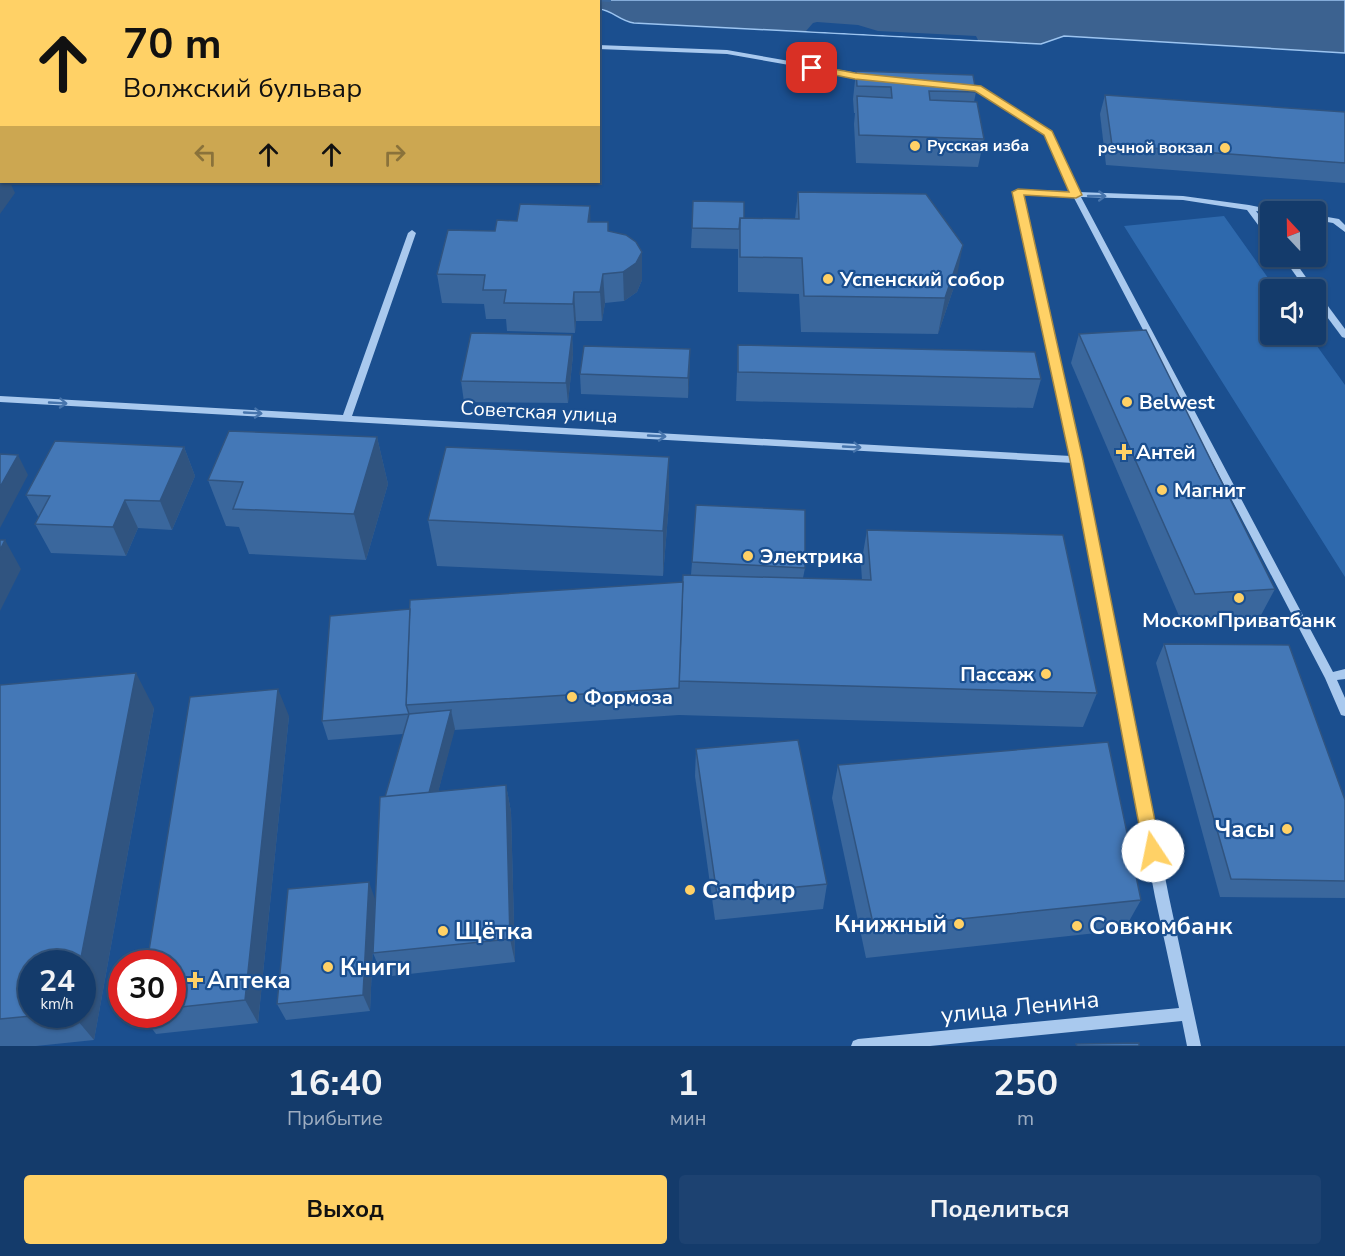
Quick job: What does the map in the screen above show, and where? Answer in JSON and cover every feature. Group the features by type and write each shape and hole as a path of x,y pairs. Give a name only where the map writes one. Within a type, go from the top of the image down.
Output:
{"street":[{"path":"600,47 727,52 878,78"},
{"path":"955,86 977,88 1049,133 1076,195 1330,677 1345,711"},
{"path":"1194,1046 1185,1014 1077,460 1018,192 1183,198 1260,209"},
{"path":"1249,207 1260,222"},
{"path":"1326,220 1336,221 1345,229"},
{"path":"346,419 412,233"},
{"path":"1326,309 1345,335"},
{"name":"Советская улица","path":"0,399 1077,460"},
{"path":"1330,677 1345,674"},
{"name":"улица Ленина","path":"858,1046 1185,1014"}],"shaded area":[{"path":"600,0 1345,0 1345,53 1064,36 1041,44 634,23 600,9"},
{"path":"1224,216 1269,279 1260,279 1260,345 1316,345 1345,385 1345,577 1124,226"}],"pier":[{"path":"817,22 858,25 878,31 976,36 978,40 806,31"}],"building":[{"path":"856,71 973,75 976,92 929,91 930,100 977,102 984,139 859,135 857,96 892,98 891,87 857,86"},
{"path":"1105,95 1345,112 1345,163 1112,145"},
{"path":"798,192 926,194 963,245 945,298 804,296 802,258 740,257 740,218 799,219"},
{"path":"693,201 744,202 744,218 740,218 739,229 692,228"},
{"path":"520,204 590,206 588,222 608,222 608,231 626,235 636,242 642,252 636,263 623,272 603,274 600,292 574,292 573,304 504,303 506,290 483,290 485,275 437,274 448,230 495,231 497,220 517,221"},
{"path":"1146,330 1275,589 1195,594 1079,334"},
{"path":"471,333 572,335 566,383 461,381"},
{"path":"738,345 1035,352 1041,379 738,372"},
{"path":"584,346 690,349 688,378 580,374"},
{"path":"229,431 377,437 354,514 233,509 243,482 208,480"},
{"path":"55,441 184,447 160,501 125,500 113,527 35,524 50,496 26,495"},
{"path":"446,447 669,457 663,531 428,520"},
{"path":"0,454 18,455 0,487"},
{"name":"Электрика","path":"696,505 805,510 805,568 692,562"},
{"path":"867,530 1063,535 1097,693 679,681 683,575 871,580"},
{"path":"0,540 5,540 0,550"},
{"path":"683,582 679,688 406,705 410,600"},
{"path":"410,609 406,705 409,714 322,721 330,616"},
{"path":"1164,644 1289,645 1345,800 1345,881 1231,879"},
{"path":"136,673 83,950 18,950 18,1017 0,1019 0,685"},
{"path":"278,689 245,1000 186,1006 186,950 149,950 190,697"},
{"path":"451,710 429,793 385,797 409,714"},
{"path":"798,740 827,884 717,895 696,749"},
{"path":"1108,742 1141,900 874,928 838,765"},
{"path":"506,785 510,939 373,953 380,797"},
{"path":"369,882 363,995 277,1004 288,889"},
{"path":"1139,1043 1139,1046 1077,1046 1076,1044"}],"place":[{"name":"Русская изба","path":"915,146"},
{"name":"речной вокзал","path":"1225,148"},
{"name":"Успенский собор","path":"828,279"},
{"name":"Belwest","path":"1127,402"},
{"name":"Антей","path":"1124,452"},
{"name":"Магнит","path":"1162,490"},
{"name":"Электрика","path":"748,556"},
{"name":"МоскомПриватбанк","path":"1239,598"},
{"name":"Пассаж","path":"1046,674"},
{"name":"Формоза","path":"572,697"},
{"name":"Часы","path":"1287,829"},
{"name":"Сапфир","path":"690,890"},
{"name":"Книжный","path":"959,924"},
{"name":"Совкомбанк","path":"1077,926"},
{"name":"Щётка","path":"443,931"},
{"name":"Книги","path":"328,967"},
{"name":"Аптека","path":"195,980"}],"route":[{"path":"812,68 855,76 977,88 1049,133 1076,195 1018,192 1077,460 1153,851"}]}
